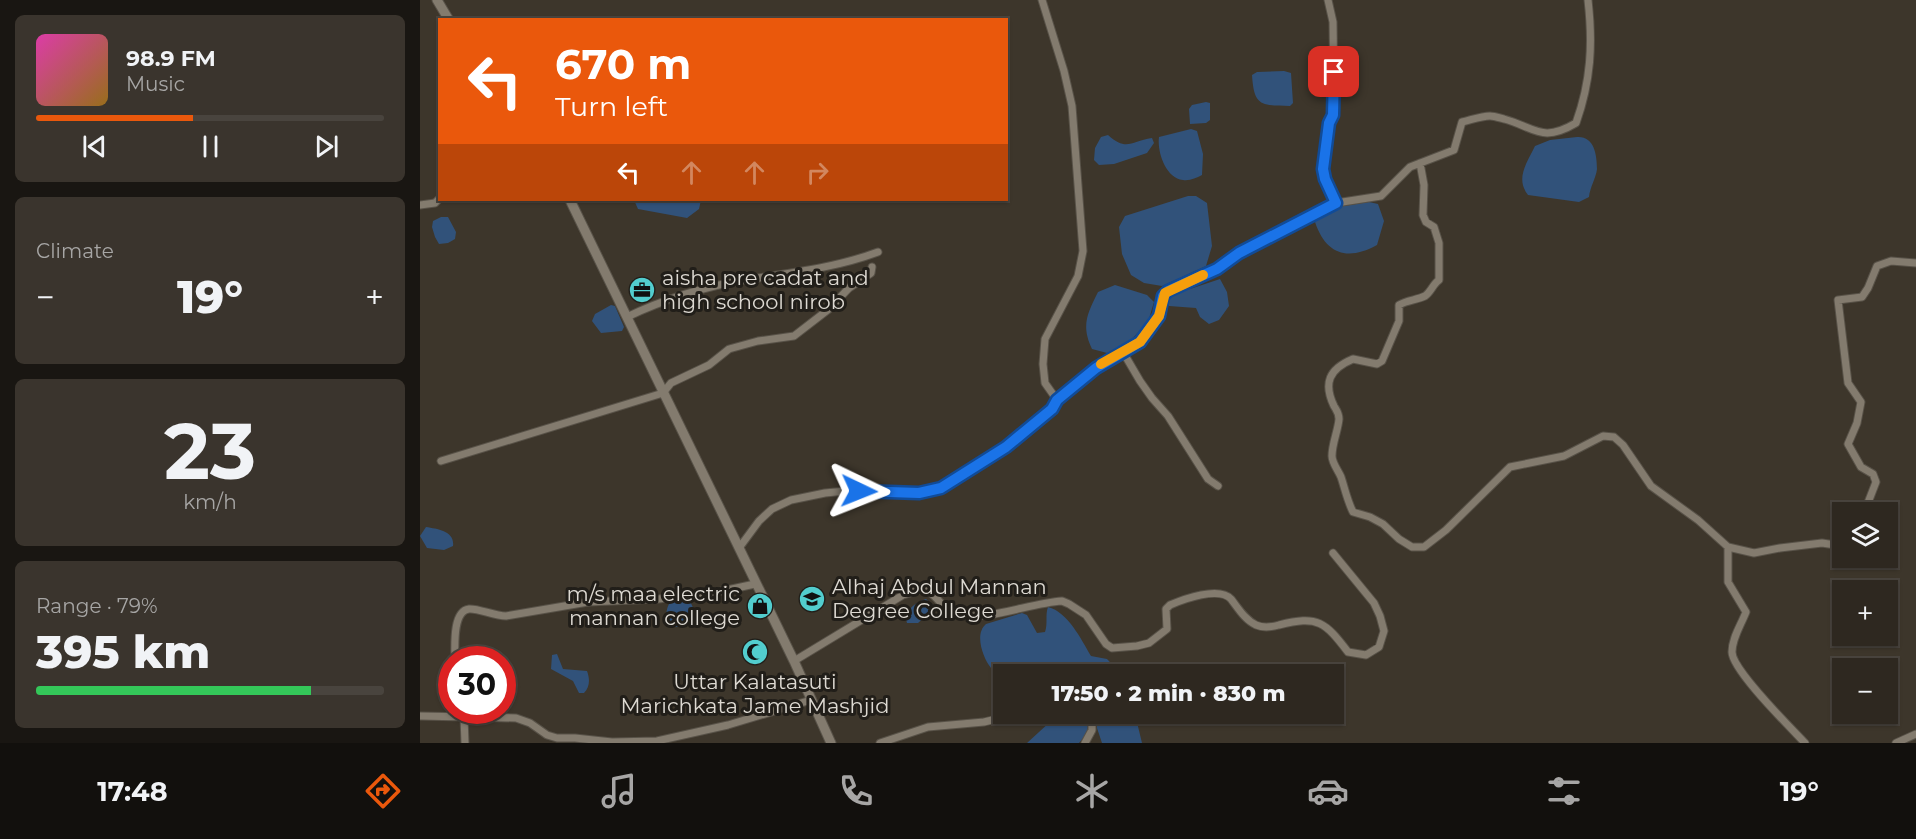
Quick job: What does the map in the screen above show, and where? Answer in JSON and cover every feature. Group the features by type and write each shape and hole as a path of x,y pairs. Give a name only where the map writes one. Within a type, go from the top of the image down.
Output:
{"street":[{"path":"436,0 447,18"},
{"path":"1042,0 1064,71 1072,106 1083,251 1078,276 1045,339 1042,364 1045,383 1057,400"},
{"path":"1328,0 1333,22 1334,97 1323,169 1336,203"},
{"path":"739,548 759,521 772,509 791,500 846,491 919,493 941,488 1006,447 1096,368 1140,342 1159,316 1163,296 1168,291 1217,269 1239,253 1336,203 1381,196 1410,167 1454,150 1462,122 1491,116 1548,134 1576,123 1589,70 1592,34 1588,0"},
{"path":"1420,163 1424,185 1423,215 1426,222 1434,227 1439,243 1439,280 1424,296 1399,305 1399,321 1382,361 1377,364 1366,363 1353,358 1333,372 1328,380 1327,386 1338,412 1339,421 1332,458 1353,512 1383,524 1399,539 1412,547 1424,547 1446,530 1510,467 1564,456 1603,436 1614,437 1623,445 1651,486 1698,520 1728,548 1754,554 1780,548 1822,543 1832,544"},
{"path":"420,205 435,203 438,200"},
{"path":"570,201 794,661 831,743"},
{"path":"627,317 673,298 742,280 827,267 879,252"},
{"path":"1868,502 1876,482 1874,474 1861,467 1848,444 1857,423 1861,402 1848,383 1838,300 1862,297 1877,266 1891,261 1916,263"},
{"path":"441,461 663,393 671,383 709,365 729,349 758,341 794,336 829,309 849,288 871,273 872,267"},
{"path":"1124,352 1140,381 1168,416 1208,478 1218,486"},
{"path":"1728,548 1728,582 1746,612 1734,640 1732,659 1804,743"},
{"path":"794,661 903,595 923,589 933,594 949,611 971,615 1062,601 1086,615 1106,644 1112,648 1149,643 1167,629 1166,609 1170,604 1216,592 1230,598 1235,607 1256,625 1274,626 1303,619 1327,626 1348,652 1366,655 1379,647 1384,625 1374,603 1333,553"},
{"path":"455,646 455,632 460,616 464,611 470,609 495,616 588,602 658,599 713,593 755,584"},
{"path":"516,718 557,738 657,742 728,725 811,700"},
{"path":"420,716 438,715"},
{"path":"880,743 928,727 993,720"},
{"path":"464,724 465,743"},
{"path":"1085,743 1092,730 1092,724"},
{"path":"1896,743 1916,734"}],"water":[{"path":"1257,72 1291,73 1293,103 1290,106 1272,105 1257,99 1252,75"},
{"path":"1210,103 1210,120 1206,123 1190,124 1189,109 1192,105"},
{"path":"1191,129 1197,131 1203,154 1202,175 1191,180 1183,180 1171,174 1167,169 1159,149 1159,137"},
{"path":"1108,135 1125,144 1152,138 1154,143 1147,153 1114,164 1099,165 1094,160 1095,148 1101,137"},
{"path":"1583,137 1591,143 1596,158 1597,169 1589,197 1579,202 1528,195 1522,183 1522,177 1535,146 1550,140"},
{"path":"1188,196 1196,196 1207,203 1212,246 1206,266 1162,286 1144,283 1131,275 1122,254 1119,227 1125,216"},
{"path":"634,201 701,201 699,209 687,218 638,209"},
{"path":"1369,202 1378,204 1384,221 1377,245 1357,253 1348,253 1339,252 1325,242 1315,222 1317,219 1337,207"},
{"path":"441,217 448,217 456,232 455,239 439,244 432,227 433,221"},
{"path":"1220,279 1227,292 1229,306 1219,320 1209,324 1200,317 1196,308 1169,306 1166,300 1174,292"},
{"path":"1115,285 1147,295 1154,302 1148,322 1129,342 1107,353 1092,349 1086,327 1098,292"},
{"path":"611,305 615,306 624,327 622,331 601,333 592,321 595,314"},
{"path":"426,527 448,534 453,541 453,546 444,550 427,548 420,536"},
{"path":"926,599 934,609 918,623 907,623 909,611 918,602"},
{"path":"679,600 689,600 693,607 694,618 689,625 670,626 666,615 669,604"},
{"path":"1048,607 1062,614 1078,634 1091,656 1107,659 1112,664 993,664 993,668 991,668 985,658 980,640 982,628 986,624 1022,613 1027,615 1037,633 1045,632"},
{"path":"557,654 563,669 587,671 589,683 584,693 579,693 573,681 551,669 552,655"},
{"path":"1048,724 1088,725 1087,732 1079,743 1027,743"},
{"path":"1097,724 1137,724 1142,743 1102,743"}],"slow traffic":[{"path":"1101,364 1140,342 1159,316 1165,293 1203,275"}],"place":[{"name":"aisha pre cadat and high school nirob","path":"642,290"},
{"name":"Alhaj Abdul Mannan Degree College","path":"812,599"},
{"name":"m/s maa electric mannan college","path":"760,606"},
{"name":"Uttar Kalatasuti Marichkata Jame Mashjid","path":"755,652"}],"route":[{"path":"859,491 919,493 941,488 1006,447 1096,368 1140,342 1159,316 1165,293 1217,269 1239,253 1336,203 1323,169 1329,123 1333,115 1334,72"}]}
